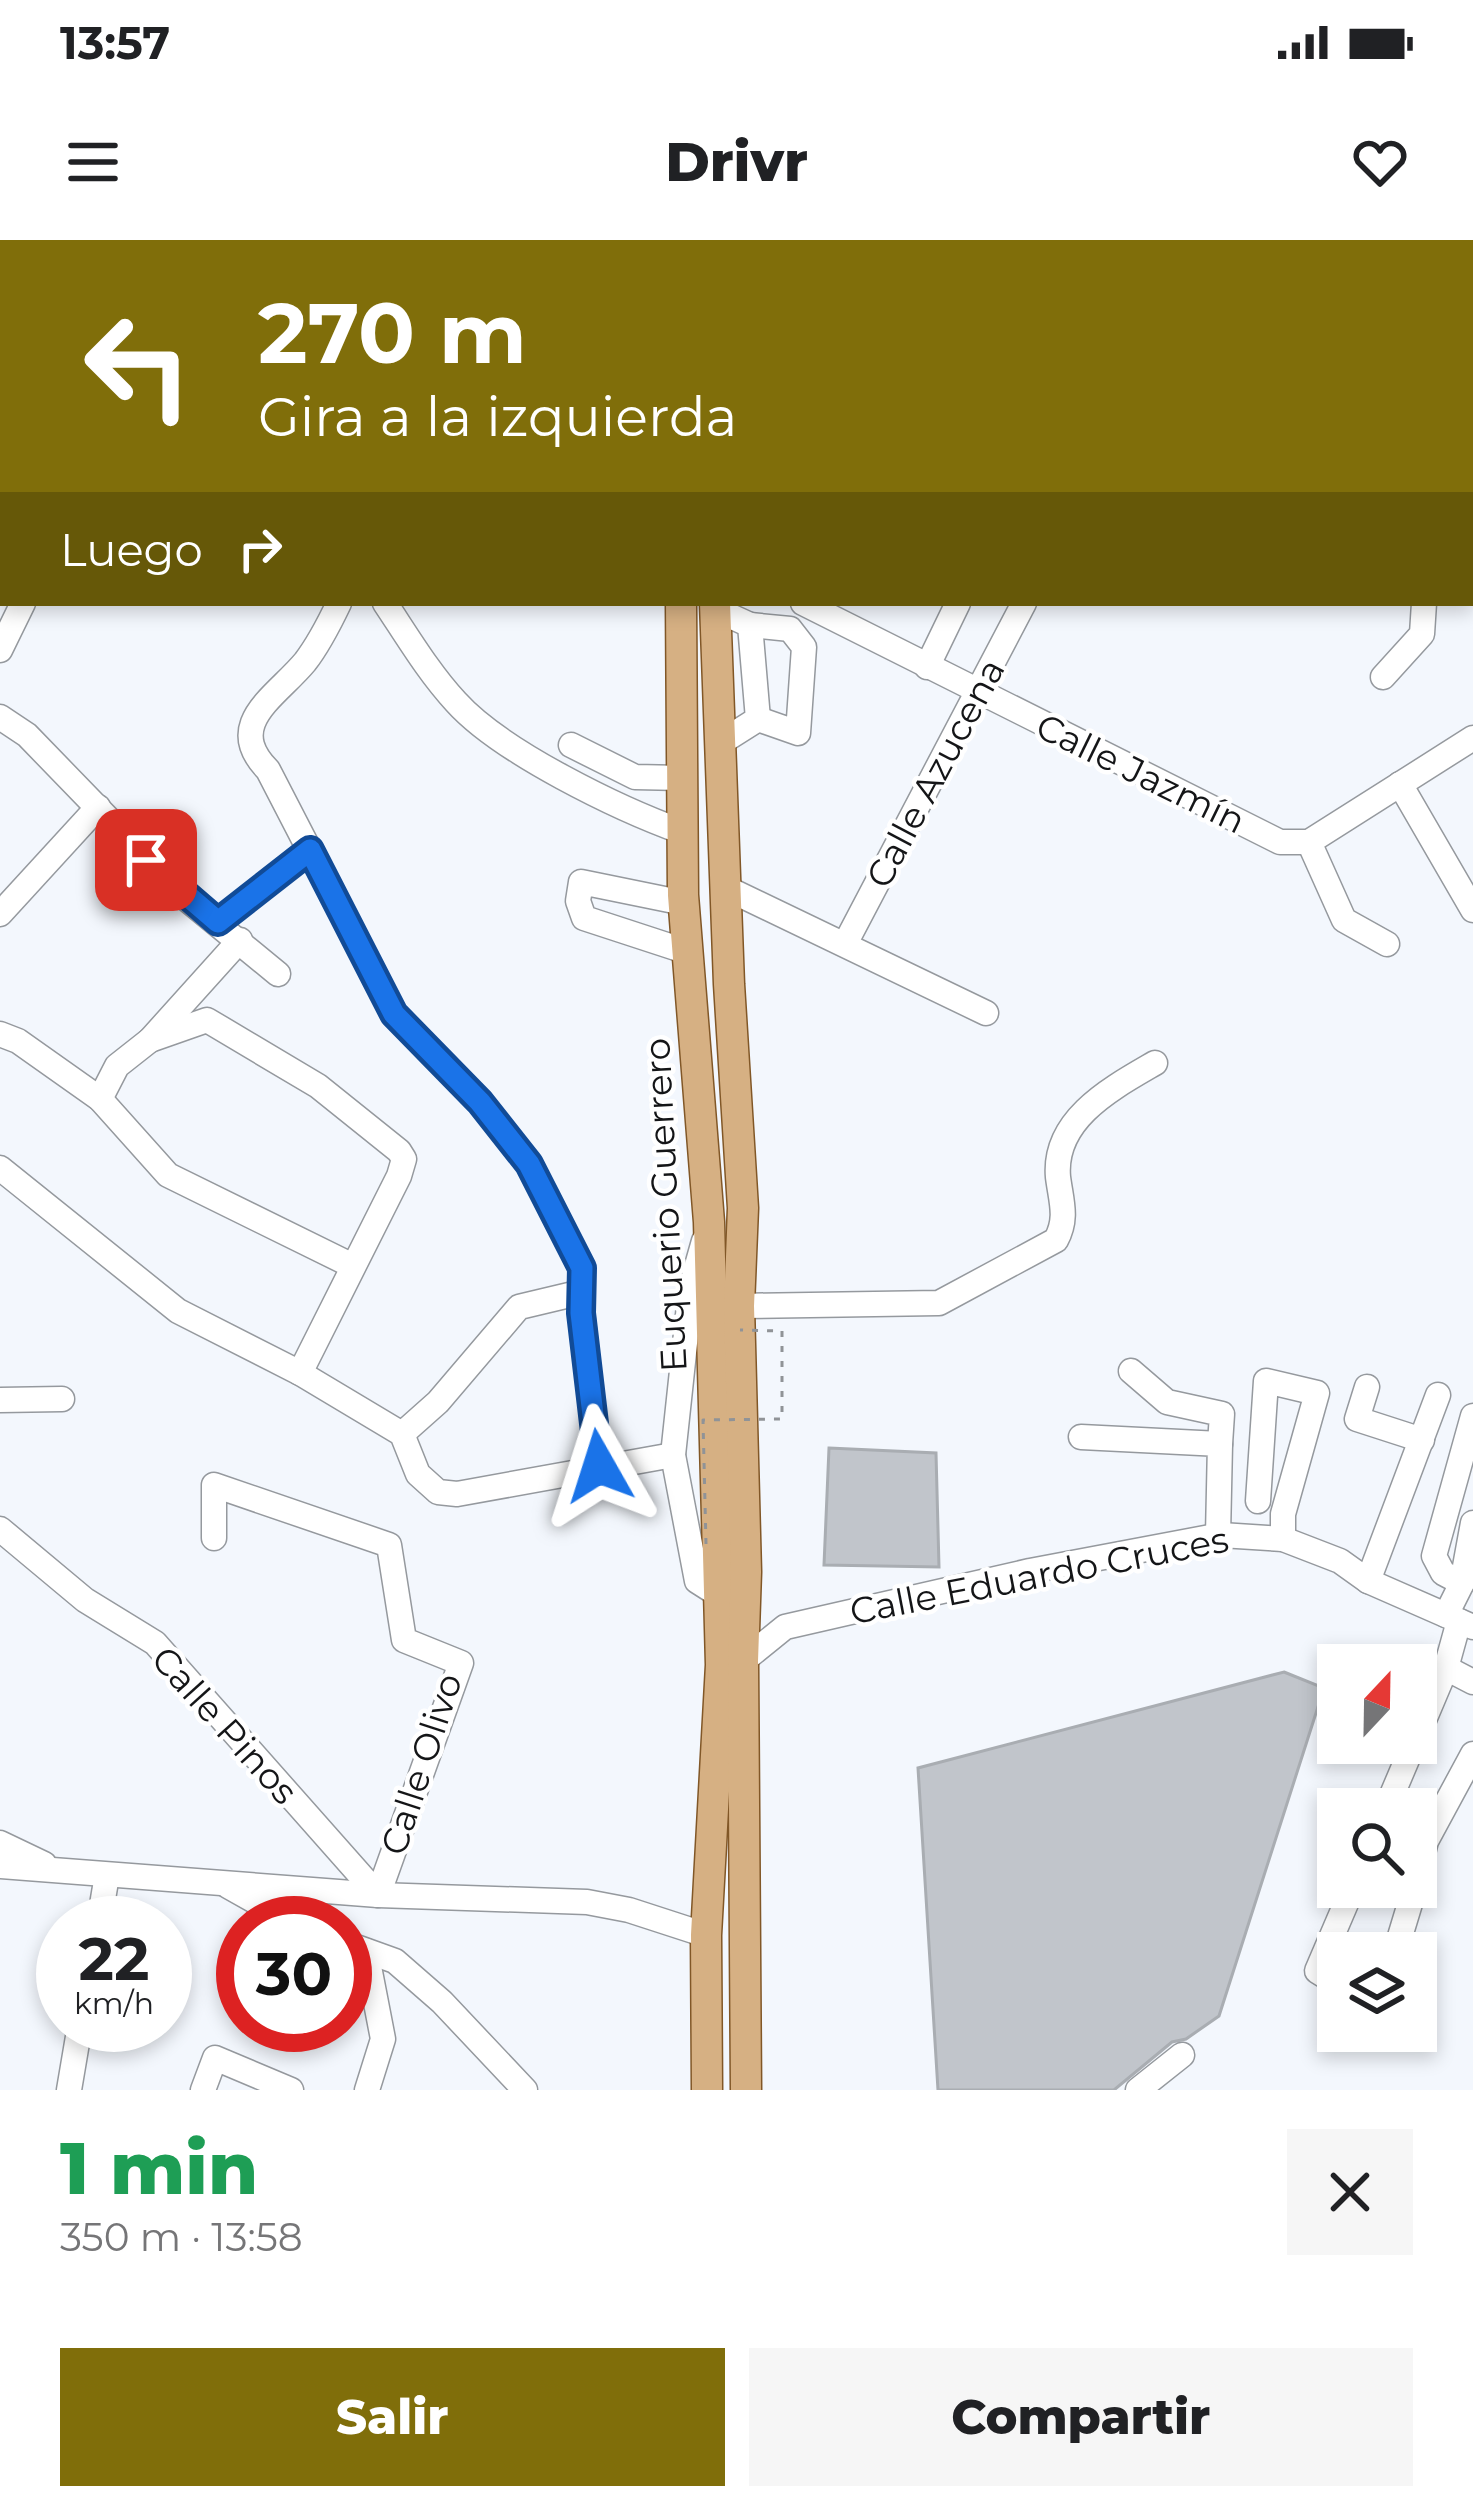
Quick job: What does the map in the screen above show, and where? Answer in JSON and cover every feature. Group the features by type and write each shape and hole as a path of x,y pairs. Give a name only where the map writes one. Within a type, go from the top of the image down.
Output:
{"main road":[{"name":"Euquerio Guerrero","path":"681,606 684,903 710,1222 721,1665 706,1935 707,2090"},
{"name":"Euquerio Guerrero","path":"715,606 743,1208 746,2090"},
{"path":"712,1823 723,1896 729,2090"}],"street":[{"path":"0,650 22,606"},
{"path":"337,606 304,664 273,692 249,730 250,752 268,770 394,1014 480,1102 529,1164 582,1268 599,1466"},
{"path":"387,606 456,702 496,738 640,817 683,832"},
{"path":"715,606 750,625 790,629 804,647 798,733 758,719"},
{"name":"Calle Jazmín","path":"809,606 1280,842 1309,842"},
{"path":"927,667 957,606"},
{"name":"Calle Azucena","path":"845,944 1022,606"},
{"path":"1383,677 1422,634 1424,606"},
{"path":"750,625 758,719"},
{"path":"0,717 27,735 183,896 278,974"},
{"path":"720,743 758,719"},
{"path":"1387,944 1344,920 1309,842 1473,738"},
{"path":"572,745 635,777 682,778"},
{"path":"1400,784 1473,910"},
{"path":"0,914 98,807"},
{"path":"218,922 310,850"},
{"path":"684,903 580,882 578,901 584,918 688,952"},
{"path":"726,888 986,1013"},
{"path":"100,1100 117,1066 150,1040 240,940"},
{"path":"206,980 207,1020"},
{"path":"150,1040 207,1020"},
{"path":"207,1020 318,1086 399,1151 402,1168 300,1373"},
{"path":"0,1034 18,1041 100,1100 168,1174 353,1266"},
{"path":"740,1318 939,1304 1056,1240 1064,1224 1058,1172 1062,1136 1107,1091 1156,1064"},
{"path":"0,1168 178,1311 300,1373 402,1434 418,1474 438,1492 457,1494 674,1455"},
{"path":"710,1222 691,1287 674,1455 697,1581 718,1594"},
{"path":"402,1434 438,1402 519,1307 582,1292"},
{"path":"1132,1370 1167,1402 1222,1414 1218,1535"},
{"path":"1258,1501 1266,1381 1317,1393 1282,1514 1283,1540"},
{"path":"1367,1388 1357,1418 1422,1440"},
{"path":"1368,1581 1438,1395"},
{"path":"0,1400 62,1399"},
{"path":"1466,1574 1443,1573 1434,1556 1473,1416"},
{"path":"1081,1437 1220,1444"},
{"name":"Calle Olivo","path":"214,1538 214,1485 388,1545 404,1640 461,1663 378,1895"},
{"path":"1437,1689 1459,1621 1473,1523"},
{"name":"Calle Pinos","path":"0,1529 85,1600 155,1643 378,1895"},
{"name":"Calle Eduardo Cruces","path":"743,1661 785,1627 1030,1570 1218,1535 1283,1540 1340,1562 1368,1581 1459,1621"},
{"path":"1446,1668 1473,1682"},
{"path":"1437,1821 1473,1754"},
{"path":"0,1844 63,1873"},
{"path":"0,1866 378,1895 587,1902 706,1935"},
{"path":"104,1896 107,1876"},
{"path":"226,1885 246,1896"},
{"path":"372,1953 395,1961 442,2002 525,2090"},
{"path":"367,2090 383,2039 372,2002"},
{"path":"69,2090 75,2052"},
{"path":"1138,2090 1183,2055"},
{"path":"203,2090 215,2058 290,2090"}],"path":[{"path":"706,1544 703,1420 782,1419 782,1330 740,1318"}],"building":[{"path":"829,1448 936,1453 939,1567 824,1565"},
{"path":"1284,1672 1317,1685 1317,1710 1219,2016 1186,2039 1172,2042 1114,2090 938,2090 918,1768"}],"route":[{"path":"146,860 218,922 310,850 394,1014 480,1102 529,1164 582,1268 581,1313 599,1466"}]}
